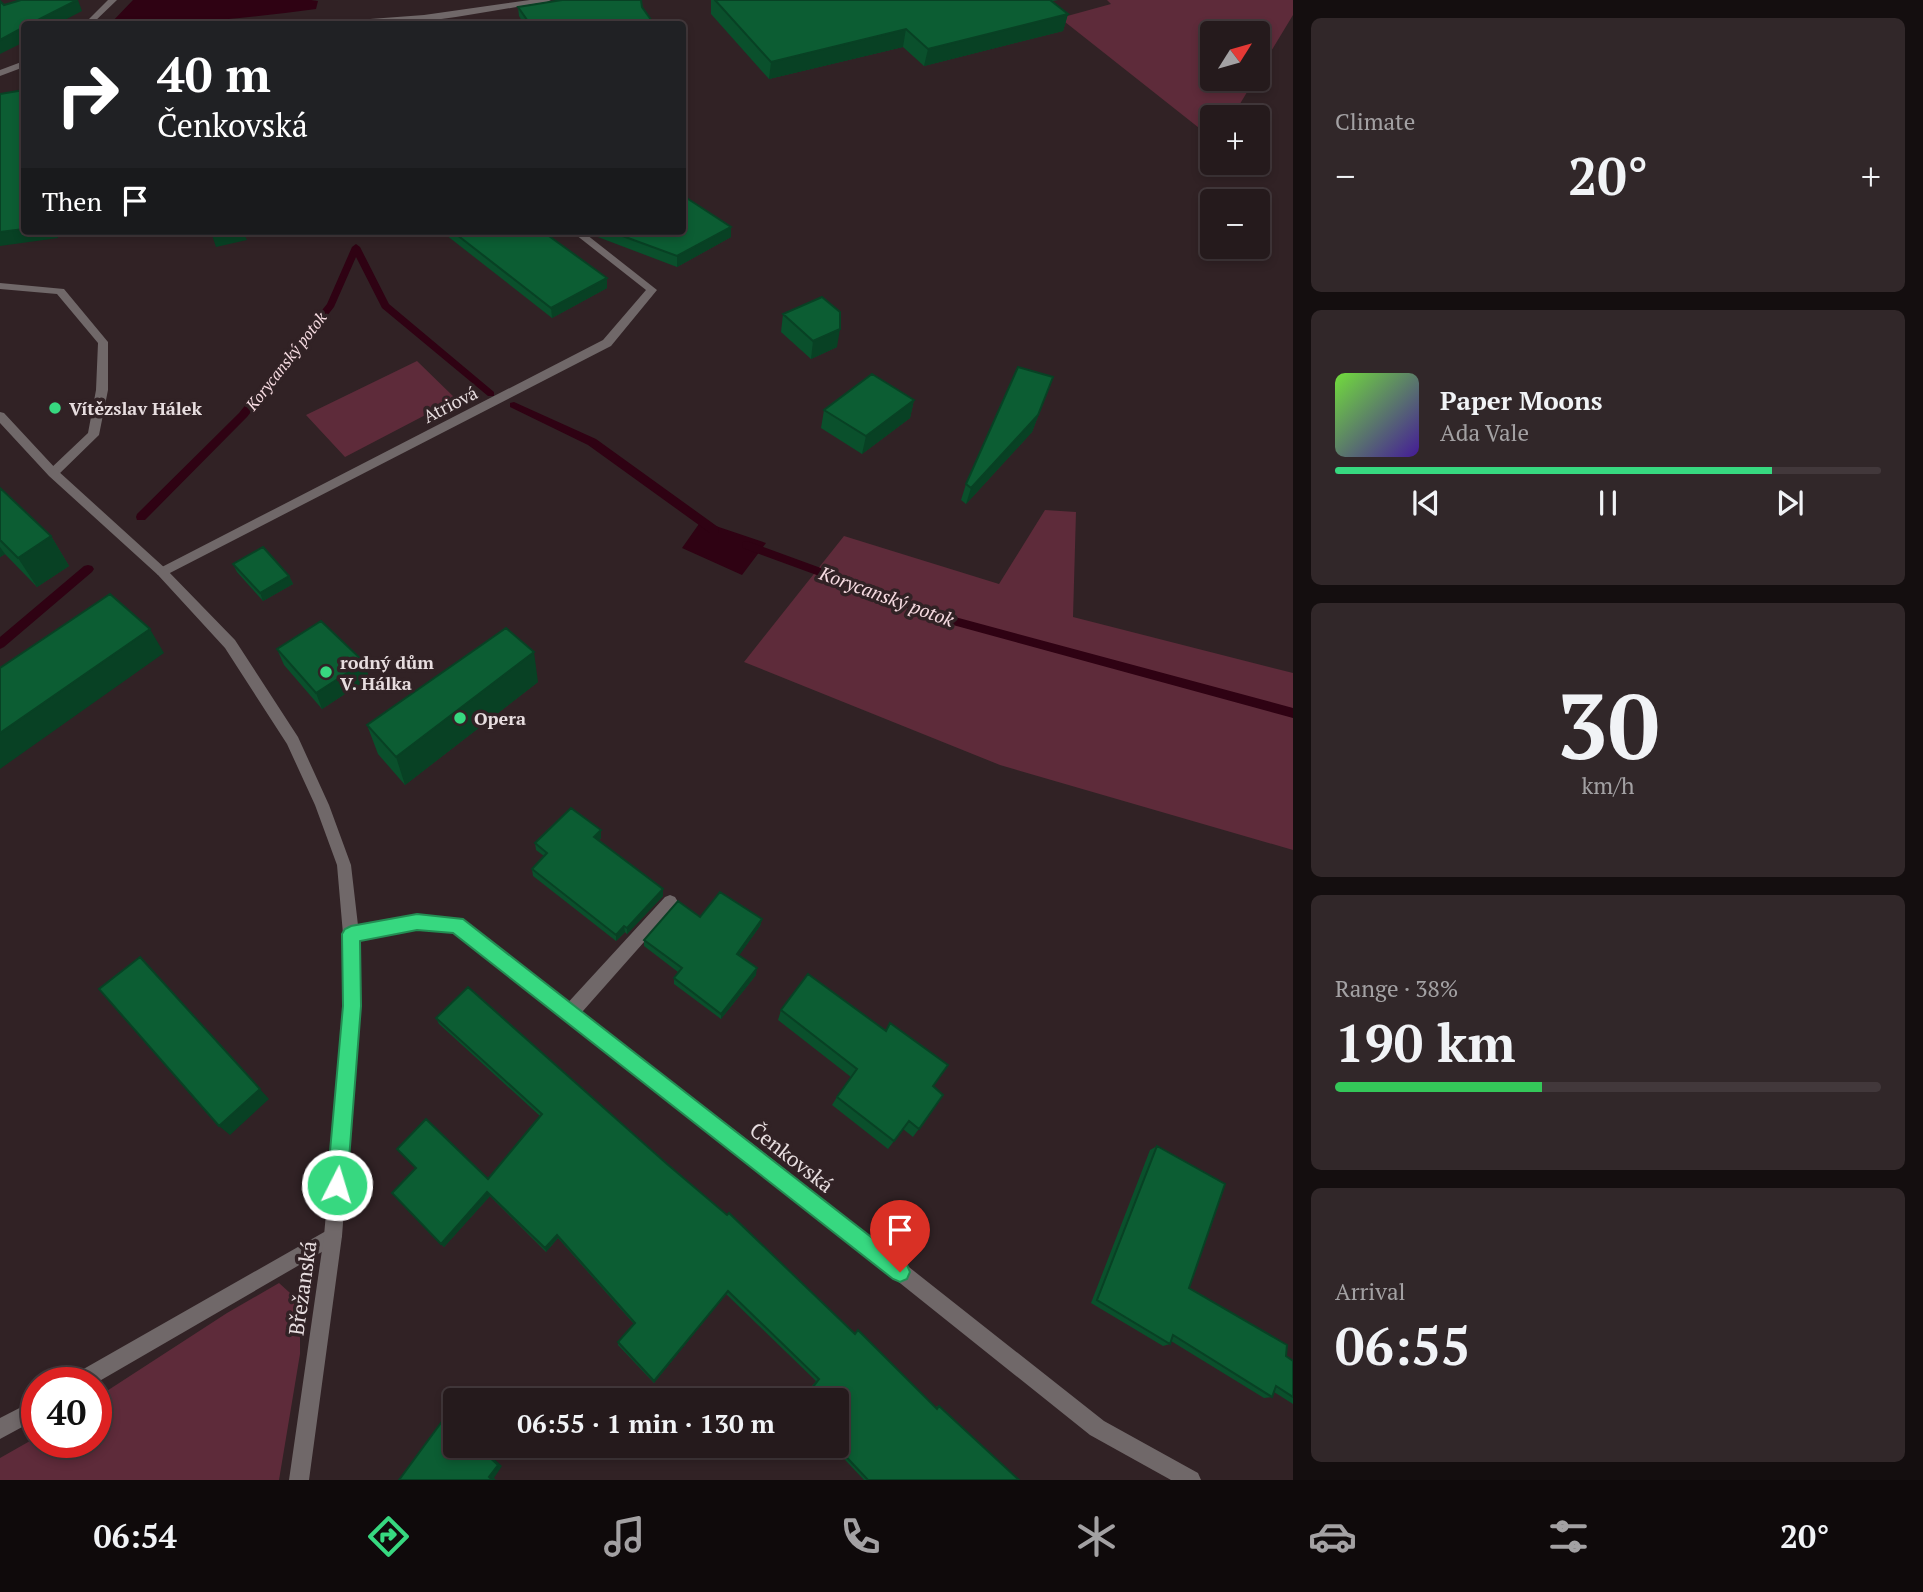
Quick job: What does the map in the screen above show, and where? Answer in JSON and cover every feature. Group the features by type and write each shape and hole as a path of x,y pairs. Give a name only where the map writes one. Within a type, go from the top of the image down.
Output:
{"street":[{"path":"91,21 113,0"},
{"path":"384,21 424,18 547,0"},
{"path":"0,73 21,65"},
{"name":"Atriová","path":"162,572 607,343 652,290 581,235"},
{"path":"0,286 60,291 103,342 102,390 93,435 53,472"},
{"name":"Břežanská","path":"0,416 53,472 162,572 230,644 293,741 322,805 344,865 351,934 352,1006 332,1236 299,1480"},
{"path":"569,1014 670,902"},
{"name":"Čenkovská","path":"351,934 417,922 456,925 747,1150 1097,1428 1191,1480"},
{"path":"106,1367 332,1236"},
{"path":"0,1429 21,1417"}],"shaded area":[{"path":"133,0 318,1 316,9 265,15 198,21 113,21"},
{"path":"1107,0 1293,0 1293,15 1270,53 1270,21 1200,21 1200,91 1248,91 1239,105 1200,105 1200,129 1060,18 1111,4"},
{"path":"417,361 456,399 345,457 306,415"},
{"path":"1045,510 1076,512 1073,617 1293,673 1293,850 1000,765 744,662 844,536 999,584"},
{"path":"701,521 766,543 742,575 682,548"},
{"path":"279,1283 300,1302 300,1354 279,1480 0,1480 0,1458 21,1446 21,1458 112,1458 112,1388 227,1313"}],"building":[{"path":"21,0 77,0 36,21 21,21 21,29 0,40 0,1 4,5"},
{"path":"562,0 641,0 642,7 652,21 528,21 518,7"},
{"path":"715,0 1050,0 1068,14 928,49 906,29 771,62"},
{"path":"21,90 21,229 0,232 0,94"},
{"path":"686,198 731,227 677,256 620,235 686,235"},
{"path":"457,235 548,235 607,278 551,308"},
{"path":"822,297 840,312 840,329 813,341 783,314"},
{"path":"1018,367 1053,377 1038,415 971,488 966,484"},
{"path":"872,374 914,400 866,436 824,410"},
{"path":"0,488 51,536 18,558 0,540"},
{"path":"263,547 289,576 260,593 233,564"},
{"path":"110,594 150,629 0,733 0,668"},
{"name":"rodný dům V. Hálka","path":"321,621 364,662 316,693 277,649"},
{"path":"506,628 534,652 396,757 367,725"},
{"path":"571,808 601,830 594,837 663,889 627,928 624,926 616,935 532,869 547,853 535,843"},
{"path":"720,892 762,919 737,954 757,968 721,1014 674,978 682,968 644,940 678,901 700,917"},
{"path":"140,957 260,1089 219,1126 99,989"},
{"path":"808,974 886,1031 890,1023 948,1065 933,1086 943,1095 919,1129 909,1121 894,1141 837,1097 857,1069 781,1010"},
{"path":"468,987 667,1164 727,1215 729,1213 855,1334 858,1330 937,1409 939,1406 1019,1480 868,1480 847,1458 849,1388 812,1388 819,1379 728,1291 654,1381 618,1342 635,1323 557,1235 545,1248 487,1192 441,1244 392,1193 416,1168 397,1149 426,1119 488,1179 542,1114 436,1018"},
{"path":"1157,1146 1225,1184 1189,1288 1287,1345 1286,1356 1293,1361 1293,1397 1276,1386 1272,1397 1173,1335 1170,1344 1097,1300"},
{"path":"443,1420 443,1458 490,1458 498,1465 489,1477 492,1480 399,1480"}],"waterway":[{"name":"Korycanský potok","path":"141,517 243,415 331,305 356,247 385,306 491,394"},
{"name":"Korycanský potok","path":"514,405 592,442 714,530"},
{"name":"Korycanský potok","path":"747,545 953,621 1293,713"},
{"name":"Korycanský potok","path":"0,644 88,569"}],"place":[{"name":"Vítězslav Hálek","path":"55,408"},
{"name":"rodný dům V. Hálka","path":"326,672"},
{"name":"Opera","path":"460,718"}],"route":[{"path":"337,1185 352,1006 351,934 417,922 456,925 900,1272"}]}
